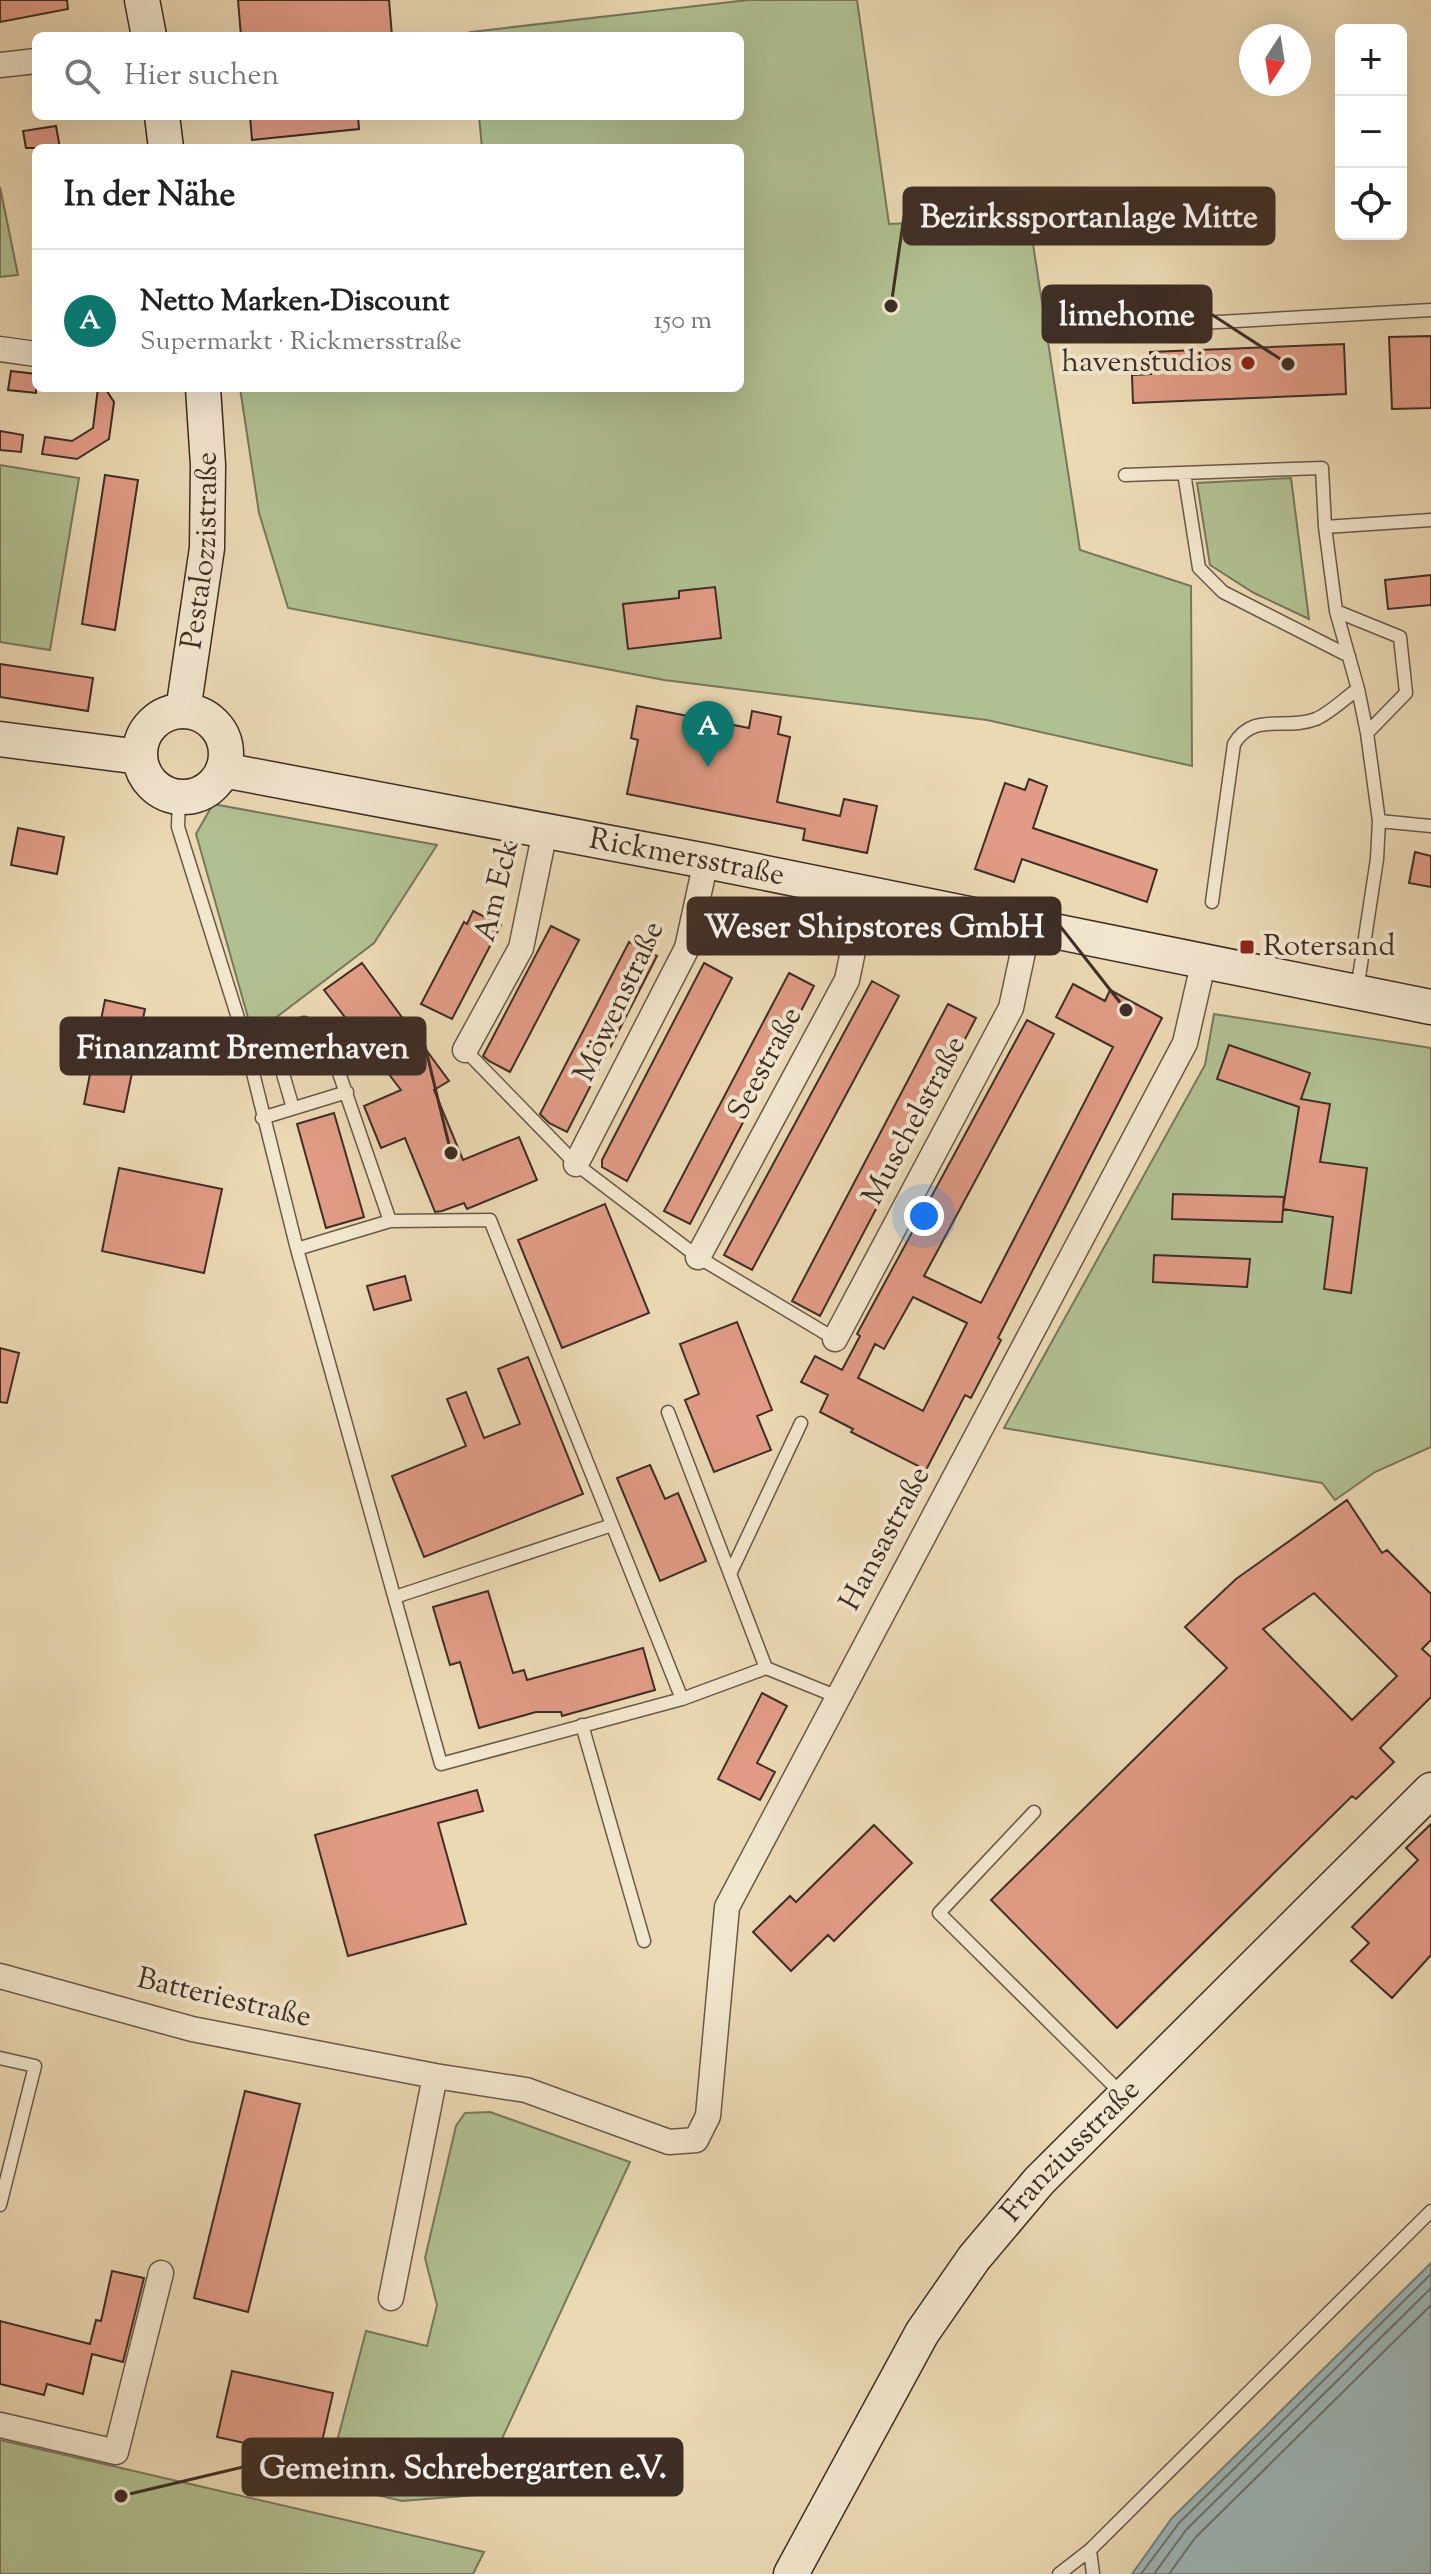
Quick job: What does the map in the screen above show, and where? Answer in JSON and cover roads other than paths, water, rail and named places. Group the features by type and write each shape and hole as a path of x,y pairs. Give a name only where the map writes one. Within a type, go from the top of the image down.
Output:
{"main road":[{"path":"142,0 148,32"},
{"path":"162,120 166,144"},
{"name":"Pestalozzistraße","path":"183,711 207,548 208,465 203,392"},
{"path":"183,711 204,716 219,730 226,750 223,770 208,789 192,796 179,797 153,784 146,776 140,757 142,742 152,724 170,713 183,711"},
{"path":"0,739 140,757"},
{"name":"Rickmersstraße","path":"223,770 1029,924 1431,1007"},
{"name":"Franziusstraße","path":"791,2574 895,2380 944,2300 1012,2211 1124,2096 1296,1936 1431,1790"}],"street":[{"path":"0,65 32,61"},
{"path":"0,349 32,353"},
{"name":"Am Eck","path":"465,1050 521,948 545,831"},
{"name":"Möwenstraße","path":"576,1164 687,948 706,861"},
{"name":"Seestraße","path":"698,1257 847,980 865,893"},
{"name":"Muschelstraße","path":"835,1339 1011,1008 1029,924"},
{"name":"Hansastraße","path":"669,2142 696,2140 708,2116 727,1907 1185,1043 1204,960"},
{"name":"Batteriestraße","path":"0,1976 192,2029 435,2076 526,2090 669,2142"},
{"path":"391,2298 435,2076"},
{"path":"0,2425 116,2452 161,2273"}],"lane":[{"path":"1147,326 1431,310"},
{"path":"1125,475 1322,468 1325,527 1336,611 1358,689 1379,821 1377,859 1356,993"},
{"path":"1184,473 1199,568 1223,592 1349,656"},
{"path":"1325,527 1431,520"},
{"path":"1336,611 1400,637 1406,693 1367,733"},
{"path":"1212,902 1234,744 1242,731 1254,725 1316,719 1358,689"},
{"path":"179,797 178,827 244,1037 297,1249 441,1764 682,1699 766,1668 838,1697"},
{"path":"1379,821 1431,826"},
{"path":"304,1023 338,1070 390,1221"},
{"path":"244,1037 276,1050 293,1108"},
{"path":"465,1050 576,1164 698,1257 835,1339"},
{"path":"262,1118 347,1092"},
{"path":"297,1249 390,1221 490,1220 682,1699"},
{"path":"668,1412 766,1668"},
{"path":"730,1574 801,1423"},
{"path":"395,1597 612,1525"},
{"path":"582,1725 644,1941"},
{"path":"1034,1812 939,1913 1124,2096"},
{"path":"0,2058 35,2066 0,2205"},
{"path":"1059,2574 1090,2550 1431,2211"},
{"path":"1090,2550 1093,2574"}],"water":[{"path":"1431,2263 1431,2574 1132,2574 1172,2518"}],"place":[{"name":"Bezirkssportanlage Mitte","path":"891,306"},
{"name":"havenstudios","path":"1248,363"},
{"name":"limehome","path":"1288,364"},
{"name":"Netto Marken-Discount","path":"708,767"},
{"name":"Rotersand","path":"1247,947"},
{"name":"Weser Shipstores GmbH","path":"1126,1010"},
{"name":"Finanzamt Bremerhaven","path":"451,1153"},
{"name":"Gemeinn. Schrebergarten e.V.","path":"121,2496"}]}
